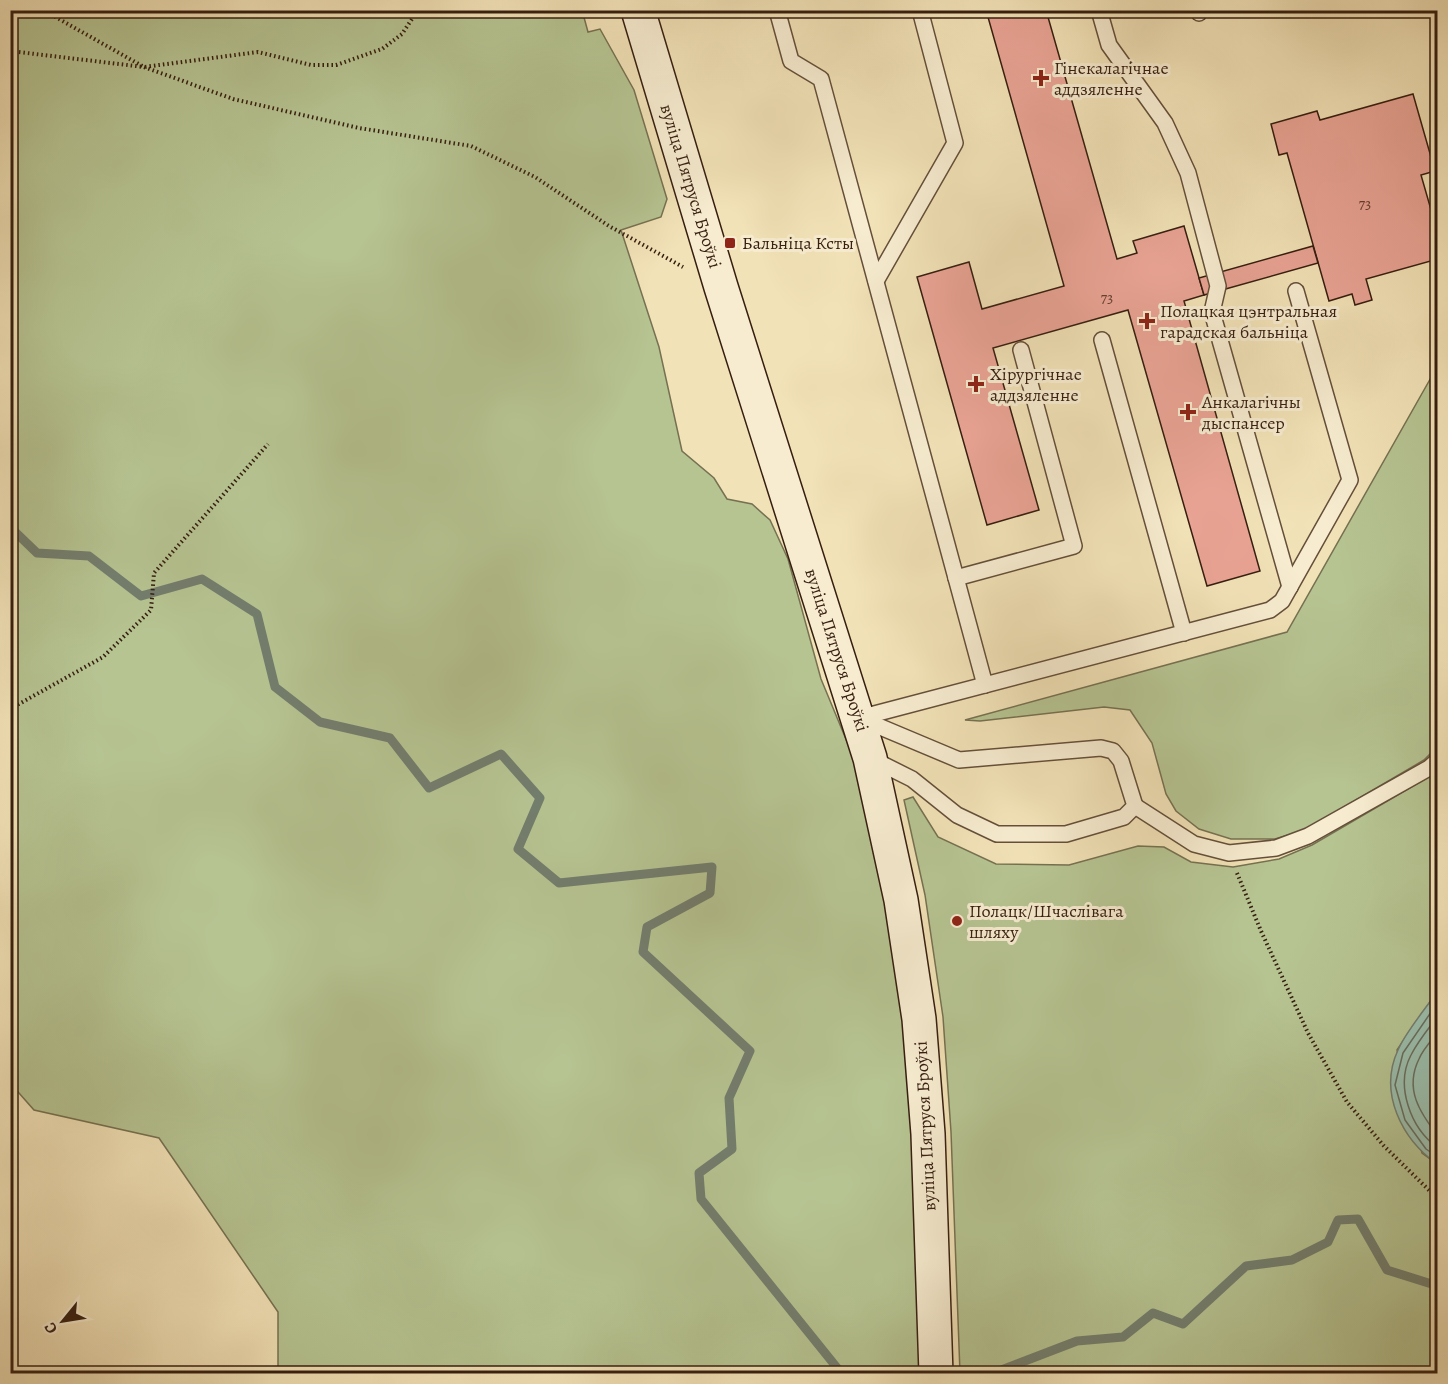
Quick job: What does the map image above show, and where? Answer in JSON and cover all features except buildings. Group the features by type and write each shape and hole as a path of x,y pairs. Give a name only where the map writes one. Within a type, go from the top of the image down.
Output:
{"main road":[{"name":"вуліца Пятруся Броўкі","path":"638,10 721,287 870,758 901,900 919,1019 928,1134 936,1374"}],"lane":[{"path":"777,10 791,61 821,79 985,685"},
{"path":"876,280 956,143 920,10"},
{"path":"1099,10 1109,45 1165,123 1188,173 1218,286 1212,312 1290,587"},
{"path":"859,718 1270,610 1282,601 1350,480 1296,291"},
{"path":"1102,340 1184,633"},
{"path":"956,578 1074,546 1021,351"},
{"path":"859,718 959,760 1101,748 1113,751 1121,761 1135,806 1194,844 1229,853 1276,848 1308,836 1429,768 1437,760"},
{"path":"870,758 912,779 957,815 997,834 1066,834 1125,817 1135,806"}],"path":[{"path":"43,10 144,67 233,99 359,128 471,146 535,177 609,226 721,287"},
{"path":"10,51 144,67 258,52 311,65 336,65 382,49 402,34 418,10"},
{"path":"10,709 103,657 152,610 154,573 268,444"},
{"path":"1229,853 1261,931 1304,1023 1347,1102 1384,1146 1437,1199"}],"green space":[{"path":"582,10 588,32 600,29 634,90 667,199 661,217 621,230 659,347 682,451 714,478 727,499 752,504 770,520 788,559 821,679 855,761 886,902 904,1021 912,1134 920,1373 278,1373 278,1312 159,1138 34,1110 11,1084 10,11"},
{"path":"1437,367 1438,746 1424,760 1305,830 1275,839 1231,839 1199,829 1176,811 1166,794 1152,743 1130,710 1104,707 980,721 965,720 1287,632"},
{"path":"1437,772 1437,992 1397,1050 1422,1153 1437,1164 1437,1373 960,1373 951,1132 943,1017 925,895 904,800 913,797 938,837 996,864 1069,865 1138,846 1164,847 1191,862 1233,867 1279,859 1312,845"}],"water":[{"path":"1437,992 1437,1164 1413,1142 1404,1128 1392,1098 1391,1082 1392,1066 1401,1043"}],"waterway":[{"path":"10,527 37,553 89,556 141,596 202,579 257,614 275,687 320,722 390,738 429,788 501,754 540,798 518,849 559,883 712,867 710,893 647,927 643,952 750,1051 729,1098 732,1149 699,1173 701,1199 838,1369 847,1374"},
{"path":"991,1374 1077,1341 1123,1337 1153,1313 1183,1324 1246,1266 1292,1260 1328,1242 1338,1220 1358,1219 1387,1270 1438,1286"}],"place":[{"name":"Гінекалагічнае аддзяленне","path":"1041,78"},
{"name":"Бальніца Ксты","path":"730,243"},
{"name":"Полацкая цэнтральная гарадская бальніца","path":"1147,321"},
{"name":"Хірургічнае аддзяленне","path":"976,384"},
{"name":"Анкалагічны дыспансер","path":"1188,412"},
{"name":"Полацк/Шчаслівага шляху","path":"957,921"}]}
